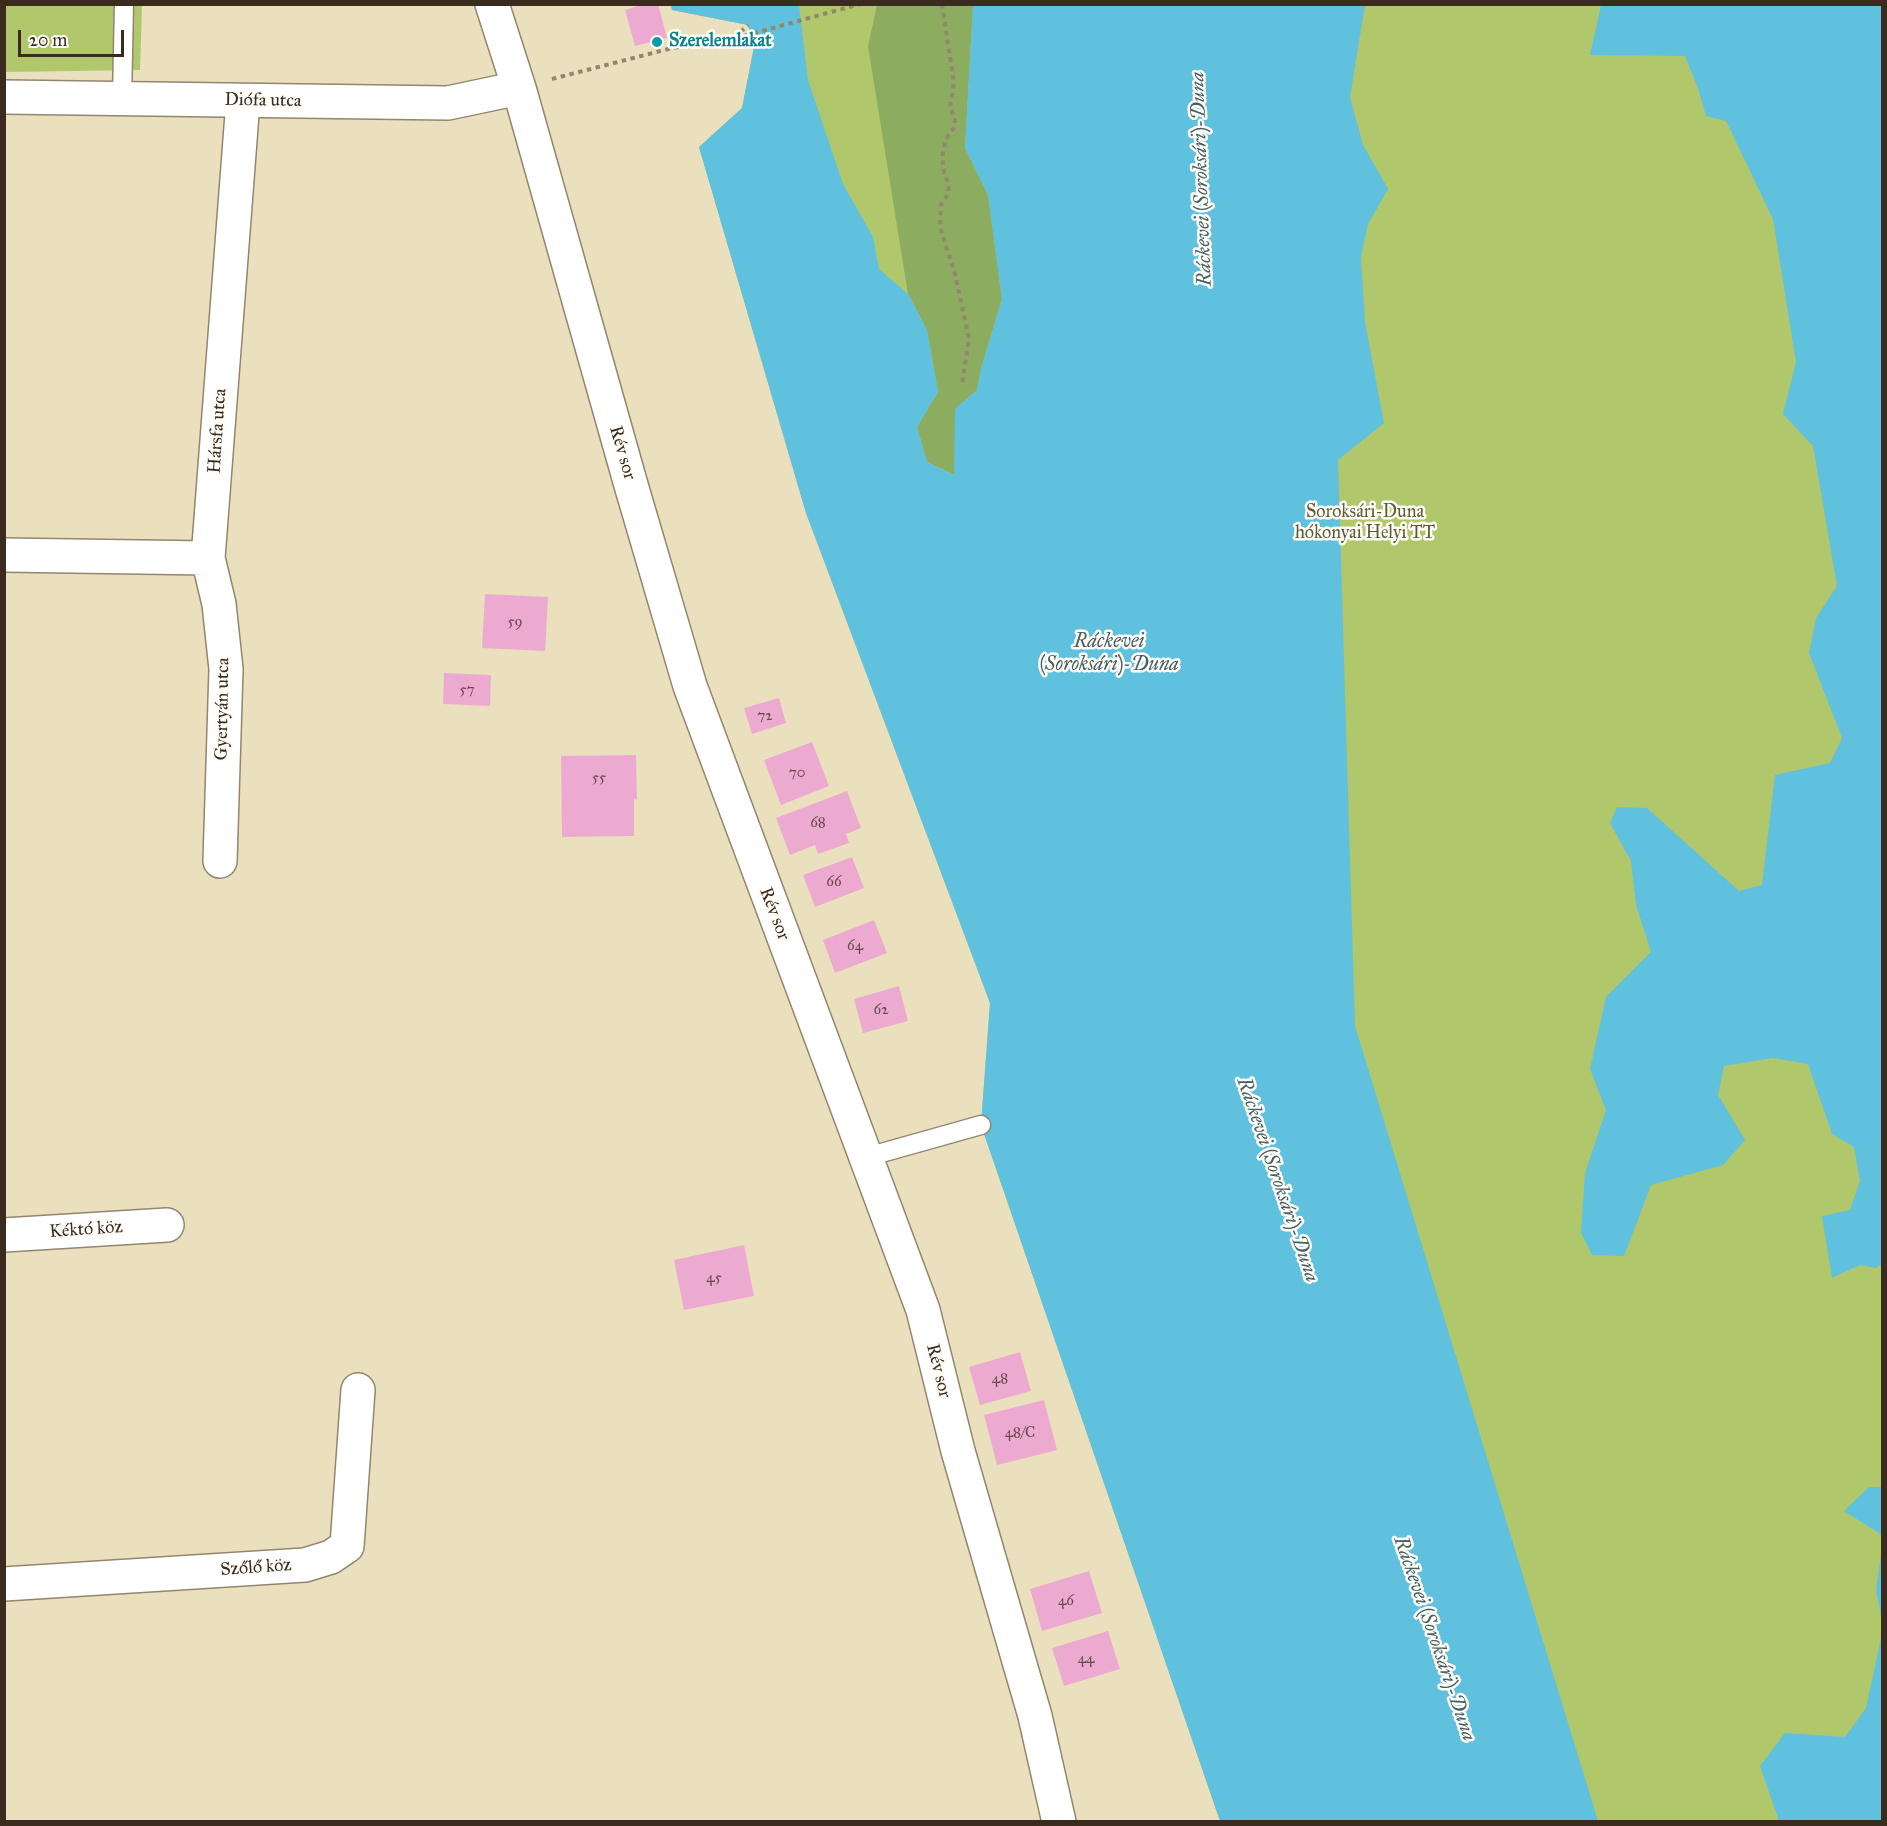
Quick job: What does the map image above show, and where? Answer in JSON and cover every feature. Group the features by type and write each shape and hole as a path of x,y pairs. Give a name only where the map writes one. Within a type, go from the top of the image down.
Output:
{"street":[{"name":"Rév sor","path":"492,4 519,88 690,686 923,1310 958,1452 1035,1716 1059,1821"},
{"name":"Diófa utca","path":"4,97 448,104 519,88"},
{"name":"Hársfa utca","path":"208,558 243,101"},
{"path":"4,555 208,558"},
{"name":"Gyertyán utca","path":"208,558 219,604 226,669 220,861"},
{"name":"Kéktó köz","path":"4,1235 167,1225"},
{"name":"Szőlő köz","path":"4,1584 305,1565 331,1557 347,1546 358,1390"}],"lane":[{"path":"123,99 124,4"},
{"path":"867,1157 981,1125"}],"path":[{"path":"519,88 672,48 733,39 860,4"},
{"path":"942,4 954,83 950,108 955,118 955,126 946,139 942,157 944,173 949,185 948,194 941,204 940,226 955,274 969,339 962,384"},
{"path":"733,39 748,25"}],"green space":[{"path":"4,5 142,5 140,70 5,72"},
{"name":"Soroksári-Duna hókonyai Helyi TT","path":"671,5 1882,5 1882,1821 1220,1821 981,1125 990,1003 806,513 699,147 742,108 754,47 748,25 672,10"},
{"path":"877,5 973,5 965,148 988,195 1002,299 977,390 955,409 955,475 927,462 917,427 938,392 927,330 908,294 868,46"}],"water":[{"name":"Ráckevei (Soroksári)-Duna","path":"671,5 799,5 808,80 843,184 873,237 879,269 908,294 927,330 938,392 917,427 927,462 954,475 955,409 977,390 1002,299 988,195 965,148 973,5 1365,5 1350,97 1363,145 1388,189 1368,224 1361,257 1365,322 1384,423 1338,460 1355,1026 1598,1821 1220,1821 981,1125 990,1003 806,513 699,147 742,108 754,47 748,25 672,10"},
{"path":"1601,5 1882,5 1882,1264 1876,1268 1860,1265 1832,1278 1822,1216 1850,1210 1860,1181 1854,1147 1832,1134 1808,1064 1773,1058 1724,1066 1718,1095 1745,1140 1723,1165 1651,1185 1624,1256 1592,1255 1581,1233 1585,1173 1606,1110 1590,1069 1606,997 1651,952 1636,905 1631,861 1610,823 1617,807 1647,808 1739,891 1762,885 1775,775 1830,763 1842,738 1809,653 1816,618 1837,586 1813,446 1783,414 1796,362 1773,219 1726,121 1706,116 1685,56 1590,55"},
{"path":"1869,1487 1882,1487 1882,1535 1844,1511"},
{"path":"1882,1548 1882,1621 1876,1590"},
{"path":"1882,1634 1882,1821 1779,1821 1760,1766 1785,1733 1845,1737 1866,1708"}],"building":[{"path":"645,4 658,4 667,38 635,46 625,10"},
{"path":"485,594 548,597 545,651 482,648"},
{"path":"444,673 491,675 490,706 443,704"},
{"path":"779,698 786,723 752,734 744,708"},
{"path":"812,742 829,786 781,805 764,760"},
{"path":"636,755 637,800 634,799 634,836 562,837 561,756"},
{"path":"847,791 861,828 846,834 849,843 818,854 815,845 790,855 776,818"},
{"path":"852,857 864,888 815,907 803,875"},
{"path":"874,920 887,953 835,973 823,940"},
{"path":"899,986 908,1021 863,1033 854,999"},
{"path":"744,1245 754,1296 684,1310 674,1260"},
{"path":"1020,1352 1031,1391 980,1405 969,1367"},
{"path":"1044,1400 1057,1450 997,1465 984,1415"},
{"path":"1089,1571 1102,1613 1042,1631 1030,1589"},
{"path":"1108,1631 1120,1669 1064,1686 1052,1648"}],"place":[{"name":"Szerelemlakat","path":"657,42"}]}
